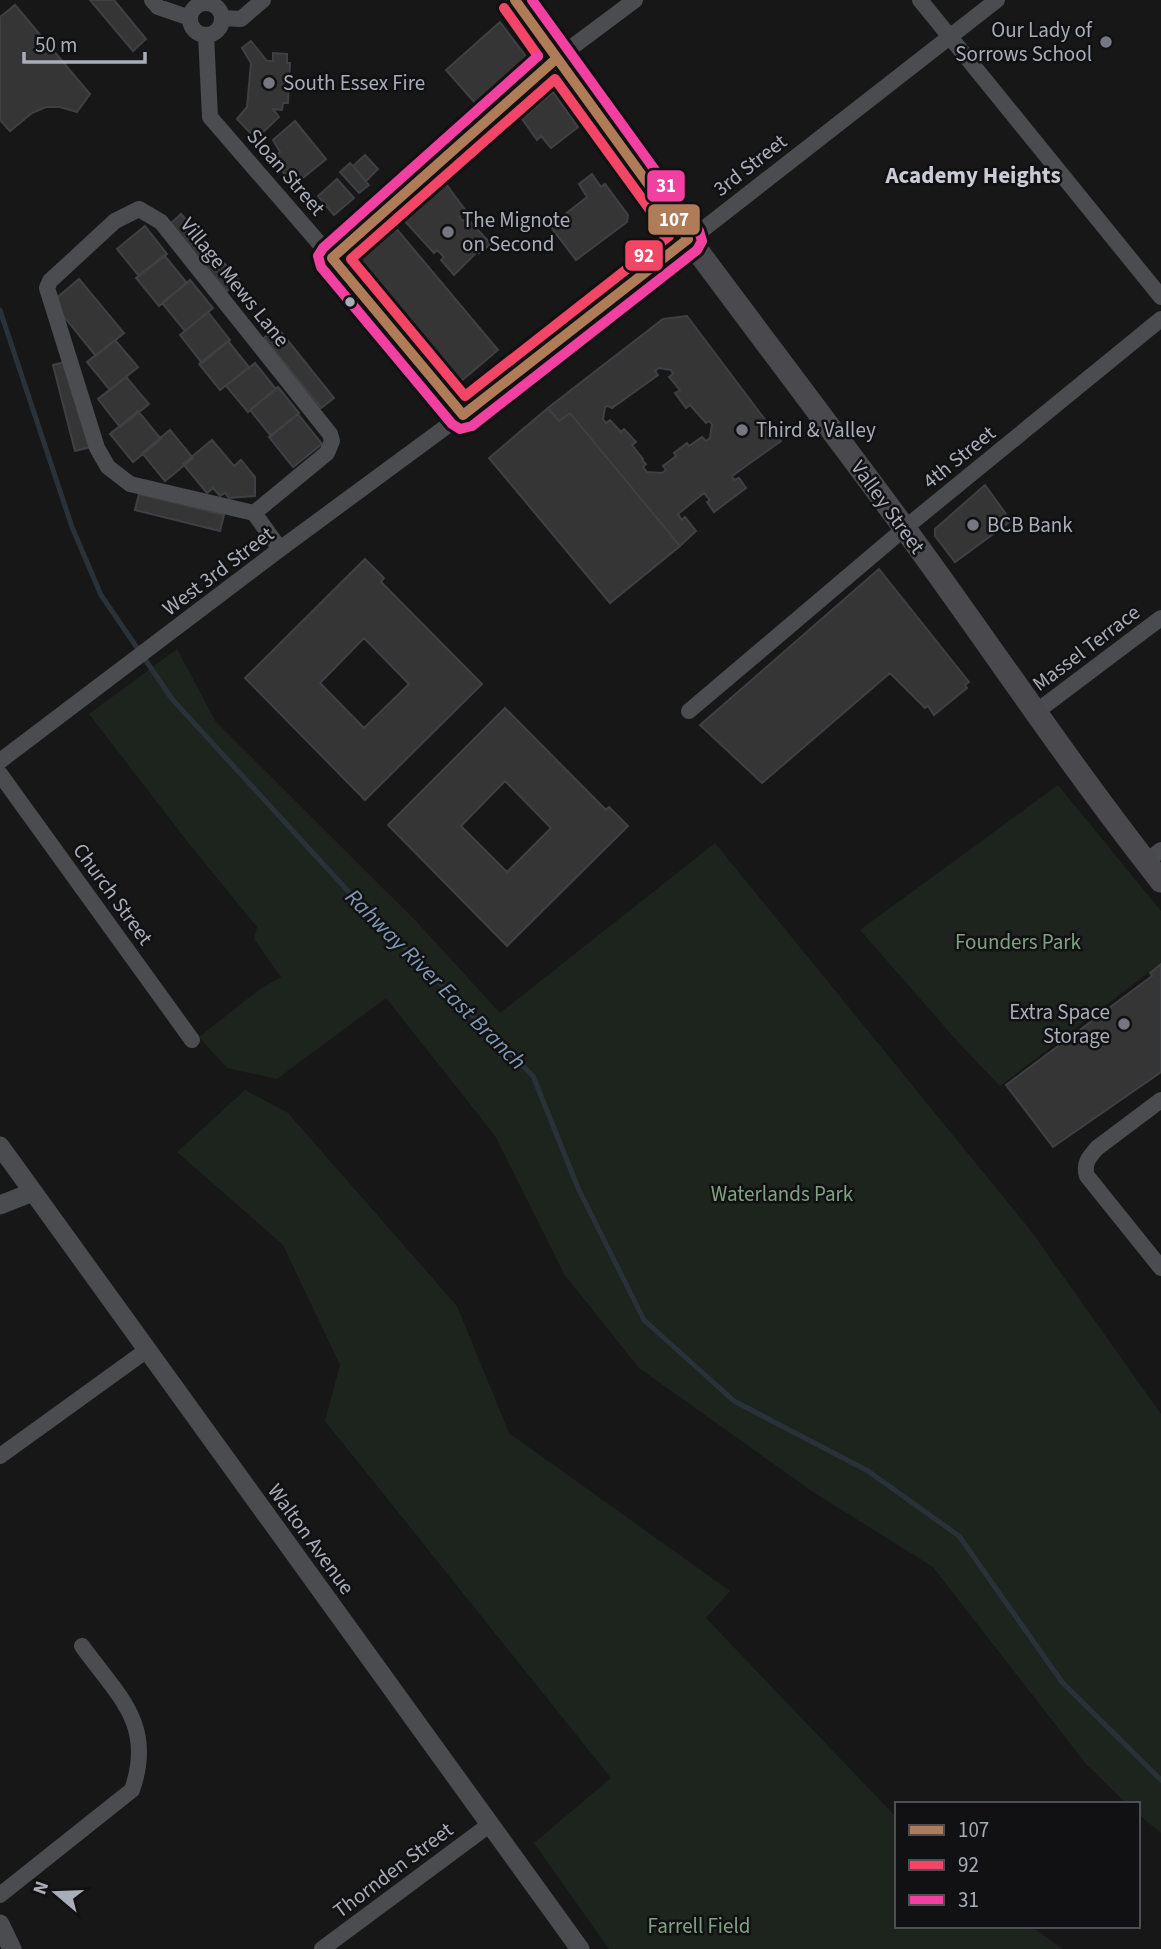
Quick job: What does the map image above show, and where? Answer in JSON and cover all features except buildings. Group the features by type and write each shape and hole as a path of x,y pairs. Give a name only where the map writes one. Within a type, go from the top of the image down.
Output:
{"main road":[{"name":"Valley Street","path":"514,0 688,239 905,528 1036,712 1154,856 1161,881"}],"street":[{"path":"152,0 158,7 190,18"},
{"path":"222,18 241,19 263,0"},
{"path":"332,258 556,59 635,0"},
{"path":"920,0 1161,297"},
{"name":"3rd Street","path":"463,415 997,0"},
{"path":"206,3 216,7 222,18 217,31 206,35 194,29 190,18 196,6 206,3"},
{"name":"Sloan Street","path":"206,35 210,117 463,415"},
{"name":"Village Mews Lane","path":"139,209 161,222 330,434 332,441 327,453 254,513 130,484 108,467 97,448 47,288 50,281 115,221 139,209"},
{"name":"4th Street","path":"689,711 905,528 1161,319"},
{"name":"West 3rd Street","path":"0,761 280,549 463,415"},
{"path":"254,513 280,549"},
{"name":"Massel Terrace","path":"1036,712 1161,618"},
{"name":"Church Street","path":"0,774 192,1040"},
{"path":"1161,1100 1097,1148 1084,1168 1087,1176 1161,1268"},
{"name":"Walton Avenue","path":"2,1155 33,1192 580,1949"},
{"path":"0,1205 33,1192"},
{"path":"0,1455 147,1350"},
{"path":"0,1895 132,1790 140,1769 139,1737 132,1715 82,1646"},
{"name":"Thornden Street","path":"322,1949 489,1825"},
{"path":"0,1923 12,1949"}],"green space":[{"name":"Waterlands Park","path":"177,649 216,722 414,919 500,1013 715,843 1031,1231 1161,1414 1161,1833 1140,1816 1140,1802 1125,1802 1086,1764 933,1567 813,1492 639,1368 564,1274 496,1137 386,998 277,1079 227,1068 199,1037 260,989 281,977 254,939 257,927 89,714"},
{"name":"Founders Park","path":"1058,785 1161,911 1161,963 1000,1086 860,930"},
{"name":"Farrell Field","path":"245,1090 288,1113 457,1306 509,1433 730,1591 706,1618 895,1816 895,1928 1033,1928 1063,1949 609,1949 534,1843 611,1778 325,1421 340,1365 283,1245 177,1152"}],"waterway":[{"name":"Rahway River East Branch","path":"0,310 72,527 101,595 172,699 347,890 533,1076 578,1188 644,1320 734,1401 868,1471 959,1536 1062,1682 1161,1780"}],"transit line":[{"name":"107","path":"515,0 688,239 463,415 332,258 556,59"},
{"name":"31","path":"532,0 699,231 702,241 697,250 472,426 460,429 452,424 321,267 318,256 323,248 538,56"},
{"name":"92","path":"504,8 538,56"},
{"name":"92","path":"555,79 669,236 465,396 351,259 555,79"}],"place":[{"name":"Our Lady of Sorrows School","path":"1106,42"},
{"name":"South Essex Fire","path":"269,83"},
{"name":"The Mignote on Second","path":"448,232"},
{"name":"Third & Valley","path":"742,430"},
{"name":"BCB Bank","path":"973,525"},
{"name":"Extra Space Storage","path":"1124,1024"}],"district":[{"name":"Academy Heights","path":"973,175"}]}
